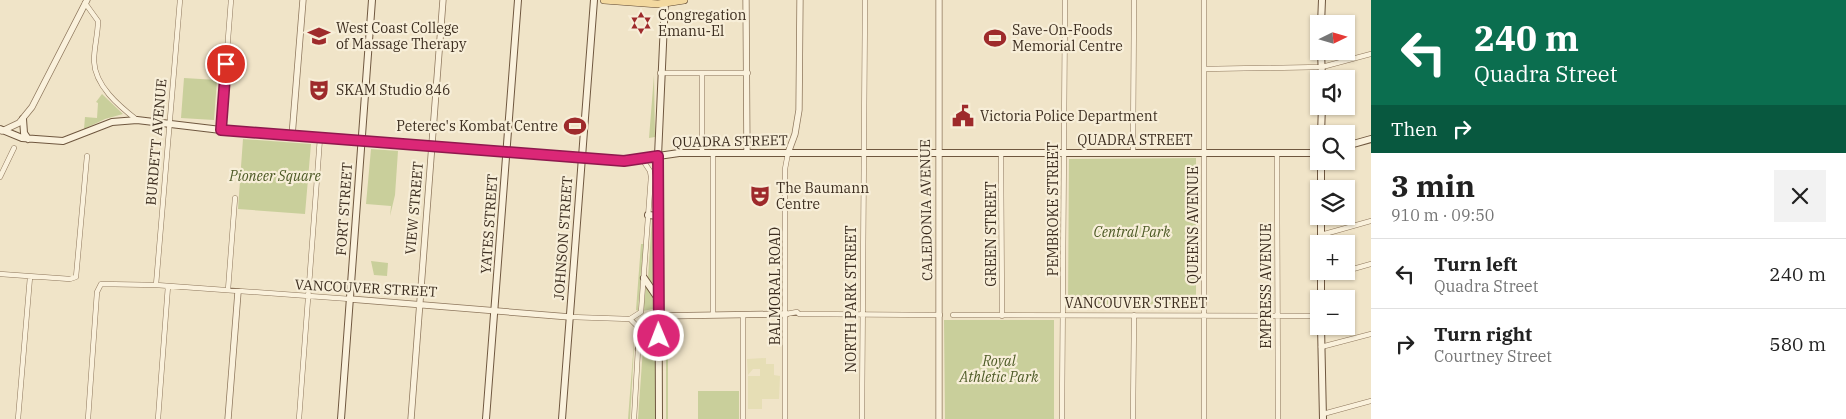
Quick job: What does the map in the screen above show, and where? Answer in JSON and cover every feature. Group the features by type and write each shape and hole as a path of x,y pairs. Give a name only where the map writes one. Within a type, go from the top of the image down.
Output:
{"main road":[{"name":"FORT STREET","path":"341,419 372,0"},
{"name":"YATES STREET","path":"486,419 496,310 518,0"},
{"name":"JOHNSON STREET","path":"562,419 594,0"},
{"path":"604,0 665,2 684,0"},
{"path":"1320,1 1321,15"},
{"path":"659,419 658,156 660,73 665,2"},
{"path":"1322,60 1322,67"},
{"path":"23,119 24,133 28,139"},
{"name":"QUADRA STREET","path":"1,131 28,139 63,141 112,122 137,120 292,136 624,161 677,153 1310,153"},
{"path":"1355,143 1371,139"},
{"path":"648,216 659,216"},
{"path":"1321,225 1321,235"},
{"path":"644,278 658,300"},
{"path":"1321,335 1323,416"},
{"path":"639,349 643,343 650,340 659,348"}],"street":[{"name":"BURDETT AVENUE","path":"156,285 180,0"},
{"path":"221,130 231,0"},
{"path":"292,136 303,0"},
{"name":"VIEW STREET","path":"411,419 443,0"},
{"path":"746,0 748,73 747,153"},
{"path":"788,153 795,134 799,110 800,0"},
{"name":"NORTH PARK STREET","path":"862,419 865,0"},
{"name":"CALEDONIA AVENUE","path":"939,0 940,419"},
{"name":"PEMBROKE STREET","path":"1062,419 1065,0"},
{"path":"1133,153 1134,0"},
{"name":"QUEENS AVENUE","path":"1204,0 1204,419"},
{"path":"1,131 13,128 23,119 37,99 86,2"},
{"path":"86,2 98,21 94,58 97,74 113,98 137,120"},
{"path":"1204,69 1322,67 1371,54"},
{"path":"660,73 748,73"},
{"path":"702,73 702,153"},
{"path":"299,419 320,138"},
{"path":"0,176 14,148"},
{"path":"713,314 714,153"},
{"name":"BALMORAL ROAD","path":"785,419 786,169 788,153"},
{"name":"GREEN STREET","path":"1002,153 1002,316"},
{"name":"EMPRESS AVENUE","path":"1277,153 1278,419"},
{"path":"0,274 76,278 87,156"},
{"path":"634,419 639,329 630,319 640,312 644,278 650,171 642,159"},
{"path":"228,290 235,198"},
{"path":"1321,235 1371,221"},
{"path":"1355,268 1371,264"},
{"path":"18,419 30,277"},
{"name":"VANCOUVER STREET","path":"88,419 97,292 101,284 156,285 299,297 419,303 570,316 630,319"},
{"path":"158,419 168,286"},
{"path":"228,419 238,292"},
{"path":"658,316 786,314 797,312 799,314 940,315"},
{"path":"743,315 743,419"},
{"name":"VANCOUVER STREET","path":"953,315 1310,316"},
{"path":"1134,315 1134,419"},
{"path":"1322,347 1371,334"},
{"path":"1323,416 1371,401"}],"shaded area":[{"path":"766,358 766,364 774,364 774,375 780,376 779,399 762,399 762,409 748,409 748,376 760,376 760,369 753,369 748,375 747,359"}],"green space":[{"path":"654,75 655,137 649,138"},
{"path":"184,78 217,80 214,120 181,118"},
{"path":"102,94 123,114 105,119 84,129 85,117 97,118 98,103 96,102"},
{"name":"Pioneer Square","path":"243,139 311,144 305,214 238,209"},
{"path":"371,149 398,151 395,195 390,216 391,206 366,204"},
{"name":"Central Park","path":"1196,158 1196,304 1068,305 1069,159"},
{"path":"652,218 655,218 655,292 648,278"},
{"path":"641,244 644,244 638,311 636,310"},
{"path":"371,261 388,263 387,276 374,275"},
{"path":"646,287 652,294 655,303 653,309 643,311"},
{"name":"Royal Athletic Park","path":"944,320 1054,320 1054,419 945,419"},
{"path":"652,321 656,323 656,340 648,338 641,340 641,331 638,324"},
{"path":"668,323 668,419 666,419 666,324"},
{"path":"635,328 630,419 628,419"},
{"path":"651,343 654,349 657,368 656,419 638,419 643,348"},
{"path":"698,391 739,391 739,419 698,419"}],"place":[{"name":"Congregation Emanu-El","path":"641,23"},
{"name":"West Coast College of Massage Therapy","path":"319,36"},
{"name":"Save-On-Foods Memorial Centre","path":"995,38"},
{"name":"SKAM Studio 846","path":"319,90"},
{"name":"Victoria Police Department","path":"963,116"},
{"name":"Peterec's Kombat Centre","path":"575,126"},
{"name":"The Baumann Centre","path":"760,196"}],"route":[{"path":"226,64 221,130 624,161 658,156 659,336"}]}
